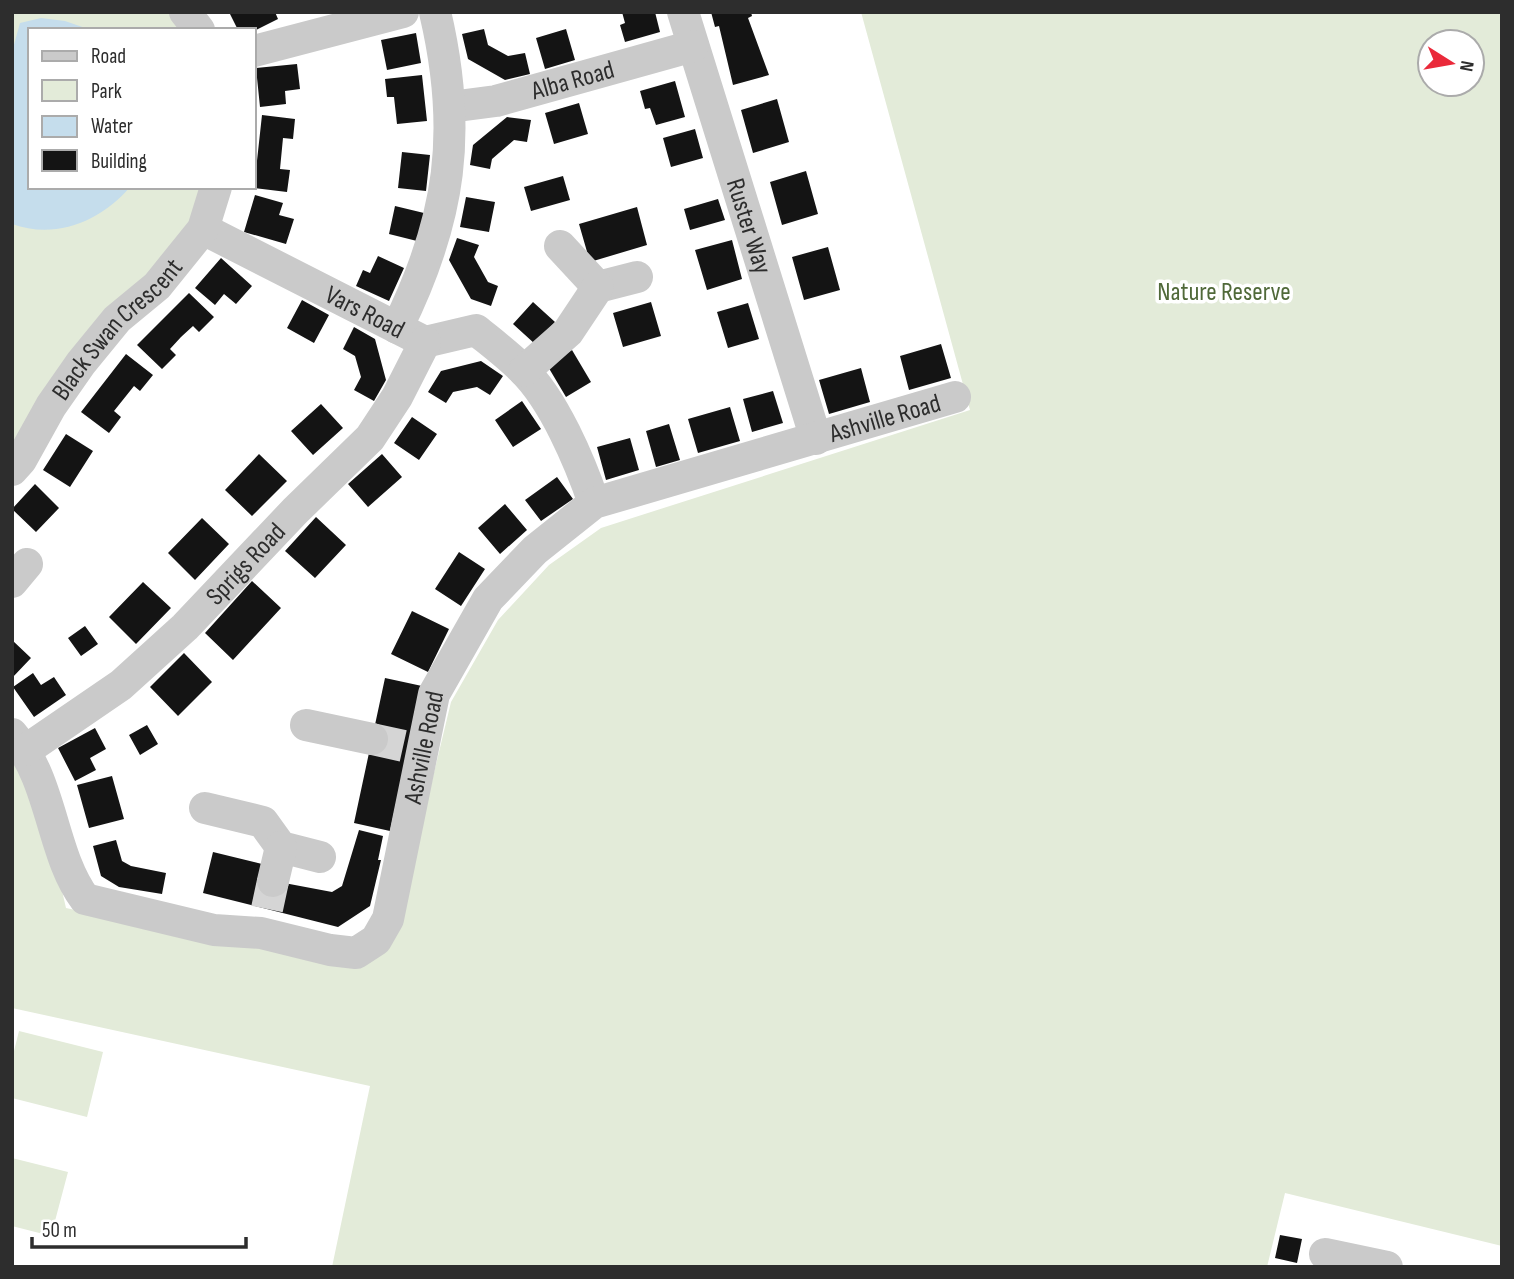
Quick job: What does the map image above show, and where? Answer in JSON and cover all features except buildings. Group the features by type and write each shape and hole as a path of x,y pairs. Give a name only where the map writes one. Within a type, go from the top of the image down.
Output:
{"street":[{"path":"185,12 197,28"},
{"path":"256,50 402,12"},
{"path":"397,328 423,276 445,199 450,107 445,57 435,12"},
{"name":"Ruster Way","path":"683,12 816,439"},
{"name":"Alba Road","path":"450,107 496,102 693,46"},
{"name":"Black Swan Crescent","path":"12,470 21,460 51,407 81,363 117,319 156,286 203,229 215,189"},
{"name":"Vars Road","path":"203,229 425,342 476,330 524,371 578,456 594,503"},
{"path":"560,246 598,287"},
{"path":"524,371 568,332 598,287 637,277"},
{"name":"Sprigs Road","path":"19,742 121,685 185,627 295,511 370,438 397,397 425,342"},
{"name":"Ashville Road","path":"19,742 56,824 73,884 85,899 214,930 267,908 330,950 356,953 376,940 387,919 416,748 434,694 488,599 535,550 594,503 955,397"},
{"path":"306,725 372,739"},
{"path":"205,808 263,822 281,847 320,857"},
{"path":"267,908 281,847"},
{"path":"1325,1254 1387,1267"}],"green space":[{"path":"12,12 171,12 183,28 28,28 28,189 205,189 186,228 12,446"},
{"name":"Nature Reserve","path":"861,12 1502,12 1502,1246 1285,1193 1267,1267 332,1267 370,1086 12,1008 12,760 40,814 57,867 66,908 351,967 400,914 451,702 498,620 549,565 601,528 970,410"},
{"path":"19,1031 103,1052 87,1117 12,1098 12,1059"},
{"path":"12,1158 68,1172 51,1236 12,1226"}],"water":[{"path":"41,18 65,21 85,28 28,28 28,189 128,189 92,218 61,228 45,230 12,224 12,52 20,23"}],"tunnel":[{"path":"372,739 408,747"},
{"path":"267,909 273,881"}]}
